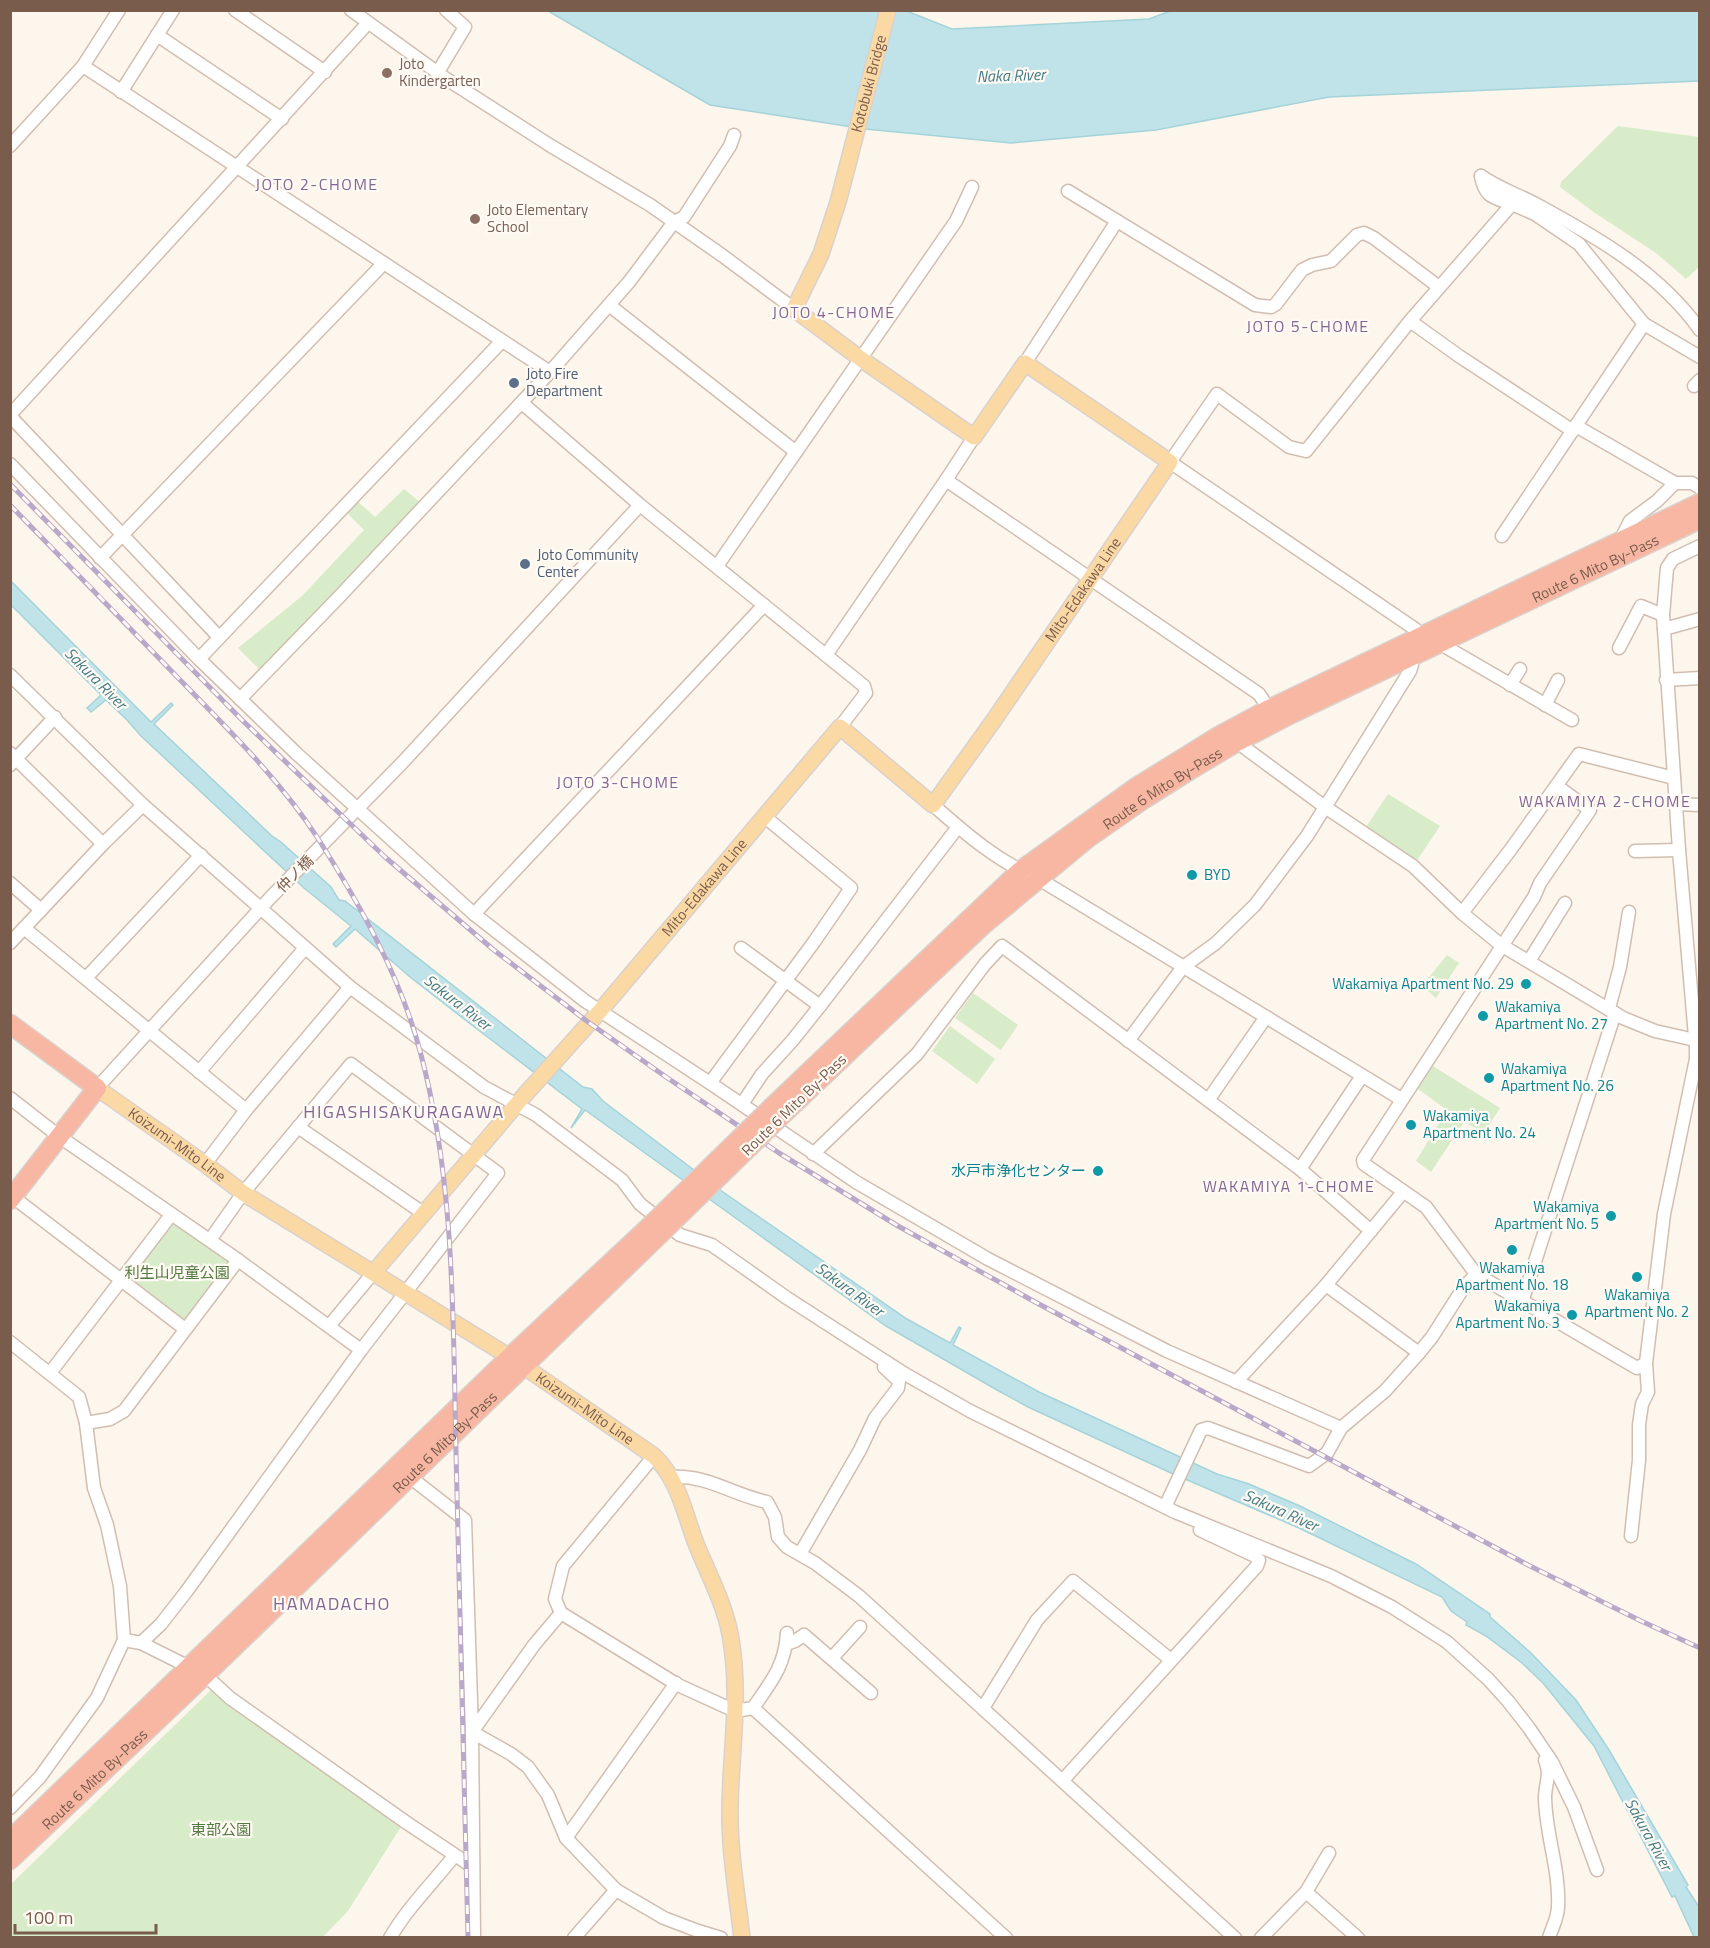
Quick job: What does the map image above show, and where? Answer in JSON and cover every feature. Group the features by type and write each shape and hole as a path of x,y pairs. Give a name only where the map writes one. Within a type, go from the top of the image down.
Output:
{"highway":[{"name":"Route 6 Mito By-Pass","path":"778,1111 983,925 1088,838 1144,799 1237,742 1410,657 1430,642 1621,539 1700,503"},
{"name":"Route 6 Mito By-Pass","path":"10,1860 197,1671 778,1111 1020,871 1135,788 1269,708 1430,642 1700,519"},
{"path":"10,1024 97,1088 12,1198"},
{"name":"Route 6 Mito By-Pass","path":"12,1837 410,1477 517,1362"}],"main road":[{"name":"Kotobuki Bridge","path":"794,309 821,254 888,10"},
{"path":"794,309 861,359 974,436 1025,363 1170,462"},
{"name":"Mito-Edakawa Line","path":"933,805 1170,462"},
{"path":"840,727 933,805"},
{"name":"Mito-Edakawa Line","path":"519,1101 600,1011 840,727"},
{"name":"Koizumi-Mito Line","path":"97,1088 243,1193 517,1362 654,1456 672,1477 727,1622 734,1659 735,1711 730,1838 742,1938"},
{"path":"374,1272 519,1101"}],"street":[{"path":"10,146 83,66 119,10"},
{"path":"121,92 173,10"},
{"path":"235,10 325,72"},
{"path":"351,10 438,72 674,222 794,309"},
{"path":"438,72 465,27 446,10"},
{"path":"219,637 10,415 368,23"},
{"path":"157,35 282,119"},
{"path":"83,66 550,372"},
{"path":"240,699 522,403 609,305 674,222 684,217 730,146 734,135"},
{"path":"1700,330 1668,291 1637,267 1553,214 1495,186 1481,176 1484,190 1490,196 1535,214 1579,244 1644,324 1700,357"},
{"path":"717,566 956,221 972,187"},
{"path":"1068,191 1255,305 1271,307 1276,304 1302,270 1312,265 1331,261 1358,235 1364,233 1439,287"},
{"path":"1512,204 1410,321 1306,451 1289,447 1216,394 1170,462 1329,569 1430,642 1572,720"},
{"path":"1025,363 1117,221"},
{"path":"100,558 384,263"},
{"path":"609,305 796,452"},
{"path":"1410,321 1459,356 1575,428 1675,483 1692,483 1700,488"},
{"path":"1502,536 1644,324"},
{"path":"199,659 502,341"},
{"path":"522,403 640,505 864,686 866,693 840,727"},
{"path":"826,655 974,436"},
{"path":"10,464 199,659 356,809 521,953 600,1011 856,1182 988,1259 1167,1351 1341,1428"},
{"path":"946,480 1259,694 1269,708"},
{"path":"1621,539 1630,521 1657,501 1675,483"},
{"name":"仲ノ橋","path":"97,1088 271,897 402,763 640,505"},
{"path":"1631,1536 1639,1460 1639,1425 1642,1404 1648,1392 1646,1363 1664,1214 1696,1059 1666,680 1663,615 1667,568 1672,559 1700,546"},
{"path":"474,914 764,605"},
{"path":"1619,648 1641,606 1663,615"},
{"path":"1664,628 1700,619"},
{"path":"1128,1041 1182,968 1222,938 1255,905 1307,836 1410,671 1412,665 1410,657"},
{"path":"1510,685 1520,669"},
{"path":"10,675 143,805 350,987 484,1087 519,1101 622,1180 640,1204 680,1235 712,1245 787,1298 970,1412 1169,1506 1331,1576 1402,1613 1447,1642 1481,1672 1520,1715 1552,1762 1566,1788 1597,1870"},
{"path":"1666,680 1700,678"},
{"path":"1545,705 1558,680"},
{"path":"55,717 12,759 103,844"},
{"path":"1237,742 1325,807 1413,866 1462,913 1501,945 1623,1018 1655,1030 1695,1040"},
{"path":"1462,913 1557,786 1578,754 1674,778"},
{"path":"1557,786 1590,810 1363,1160 1364,1164 1426,1207 1476,1274 1637,1368 1646,1363"},
{"path":"1677,804 1700,805"},
{"path":"10,943 143,805"},
{"path":"933,805 991,854 1039,879 1401,1099"},
{"path":"710,1083 786,981 851,888 765,818"},
{"path":"742,1104 762,1074 820,1006 958,827"},
{"path":"1635,851 1679,850"},
{"path":"86,978 201,855"},
{"path":"10,883 41,910"},
{"path":"1529,961 1564,903"},
{"path":"1522,1302 1612,1010 1629,912"},
{"path":"24,928 246,1110"},
{"path":"813,1154 917,1054 985,964 1002,946 1300,1169 1371,1231"},
{"path":"199,1072 305,948"},
{"path":"741,948 820,1006"},
{"path":"205,1164 246,1110 350,987"},
{"path":"1211,1096 1266,1017"},
{"path":"141,1643 161,1624 186,1592 361,1350 498,1173 351,1064 243,1193 210,1240"},
{"path":"1300,1169 1362,1076"},
{"path":"10,1098 60,1137 210,1240 361,1350"},
{"path":"298,1127 423,1213"},
{"path":"1236,1382 1326,1285 1403,1192"},
{"path":"12,1198 185,1329"},
{"path":"50,1373 171,1215"},
{"path":"86,1423 110,1419 124,1411 238,1260"},
{"path":"329,1326 374,1272"},
{"path":"1169,1506 1201,1430 1208,1428 1309,1466 1327,1453 1341,1428 1385,1391 1419,1353 1462,1290 1476,1274"},
{"path":"1326,1285 1419,1353"},
{"path":"10,1342 80,1397 86,1423 94,1488 107,1525 120,1586 124,1640 97,1698 40,1777 10,1808"},
{"path":"800,1554 860,1450 875,1418 898,1388 898,1381 871,1352"},
{"path":"654,1456 563,1566 555,1599 561,1613 676,1683 735,1711 753,1708 780,1668 786,1638 795,1641 804,1635 871,1693"},
{"path":"672,1477 687,1476 714,1483 767,1502 775,1517 778,1537 787,1547 815,1563 859,1596 1235,1938"},
{"path":"410,1477 465,1520 472,1732 474,1938"},
{"path":"1063,1780 1257,1566 1259,1560 1254,1556 1200,1530 1169,1506"},
{"path":"983,1707 1037,1620 1073,1581 1171,1660"},
{"path":"472,1732 534,1645 561,1613"},
{"path":"832,1658 860,1627"},
{"path":"124,1640 141,1643 197,1671 230,1698 454,1856 473,1867"},
{"path":"566,1838 676,1683"},
{"path":"753,1708 1006,1938"},
{"path":"472,1732 511,1754 528,1767 548,1795 566,1838 616,1890 664,1918 698,1932 721,1938"},
{"path":"1537,1740 1550,1771 1545,1793 1547,1822 1557,1882 1558,1909 1549,1938"},
{"path":"1261,1938 1306,1892 1329,1852"},
{"path":"390,1938 397,1925 454,1856"},
{"path":"574,1938 616,1890"},
{"path":"1306,1892 1358,1938"}],"green space":[{"path":"1618,126 1699,137 1699,267 1686,279 1656,253 1560,187 1561,182"},
{"path":"404,489 421,503 261,671 238,648 302,596 364,530 345,511 356,500 375,517"},
{"path":"1388,794 1440,826 1416,862 1366,827"},
{"path":"1447,955 1459,963 1436,998 1422,986"},
{"path":"973,993 1018,1025 1001,1050 955,1018"},
{"path":"950,1026 995,1059 977,1084 932,1051"},
{"path":"1433,1066 1500,1108 1484,1133 1464,1122 1431,1172 1416,1161 1447,1110 1418,1089"},
{"name":"利生山児童公園","path":"173,1223 208,1247 212,1245 230,1258 230,1262 185,1321 131,1281 129,1277"},
{"name":"東部公園","path":"211,1690 402,1825 348,1911 323,1937 11,1938 11,1884"}],"water":[{"name":"Naka River","path":"904,10 952,29 1149,19 1173,10 1699,11 1699,81 1329,97 1156,130 1011,143 865,129 710,105 548,11"},
{"name":"Sakura River","path":"10,580 151,722 171,703 173,705 154,724 272,836 331,887 339,900 345,901 583,1087 592,1089 603,1101 723,1192 907,1319 950,1343 959,1327 961,1328 953,1345 1039,1392 1217,1474 1249,1484 1300,1506 1416,1564 1490,1614 1490,1617 1531,1653 1576,1700 1609,1750 1699,1907 1699,1937 1694,1937 1675,1896 1672,1897 1594,1746 1543,1683 1522,1663 1486,1636 1466,1625 1467,1622 1451,1611 1442,1597 1299,1528 1171,1473 1028,1407 886,1326 585,1110 571,1128 582,1109 410,977 355,929 336,947 333,944 351,926 304,888 141,736 106,700 91,712 87,708 101,695 11,605"}],"railway":[{"path":"10,484 243,721 385,857 495,951 588,1022 666,1077 779,1153 898,1226 1037,1303 1528,1565 1700,1648"},
{"path":"10,505 222,723 288,797 317,837 363,914 390,967 412,1023 431,1100 440,1150 450,1250 468,1938"}],"place":[{"name":"Joto Kindergarten","path":"387,73"},
{"name":"Joto Elementary School","path":"475,219"},
{"name":"Joto Fire Department","path":"514,383"},
{"name":"Joto Community Center","path":"525,564"},
{"name":"BYD","path":"1192,875"},
{"name":"Wakamiya Apartment No. 29","path":"1526,984"},
{"name":"Wakamiya Apartment No. 27","path":"1483,1016"},
{"name":"Wakamiya Apartment No. 26","path":"1489,1078"},
{"name":"Wakamiya Apartment No. 24","path":"1411,1125"},
{"name":"水戸市浄化センター","path":"1098,1171"},
{"name":"Wakamiya Apartment No. 5","path":"1611,1216"},
{"name":"Wakamiya Apartment No. 18","path":"1512,1250"},
{"name":"Wakamiya Apartment No. 2","path":"1637,1277"},
{"name":"Wakamiya Apartment No. 3","path":"1572,1315"}],"district":[{"name":"JOTO 2-CHOME","path":"317,184"},
{"name":"JOTO 4-CHOME","path":"834,312"},
{"name":"JOTO 5-CHOME","path":"1308,326"},
{"name":"JOTO 3-CHOME","path":"618,782"},
{"name":"WAKAMIYA 2-CHOME","path":"1605,801"},
{"name":"HIGASHISAKURAGAWA","path":"404,1112"},
{"name":"WAKAMIYA 1-CHOME","path":"1289,1186"},
{"name":"HAMADACHO","path":"332,1604"}]}
